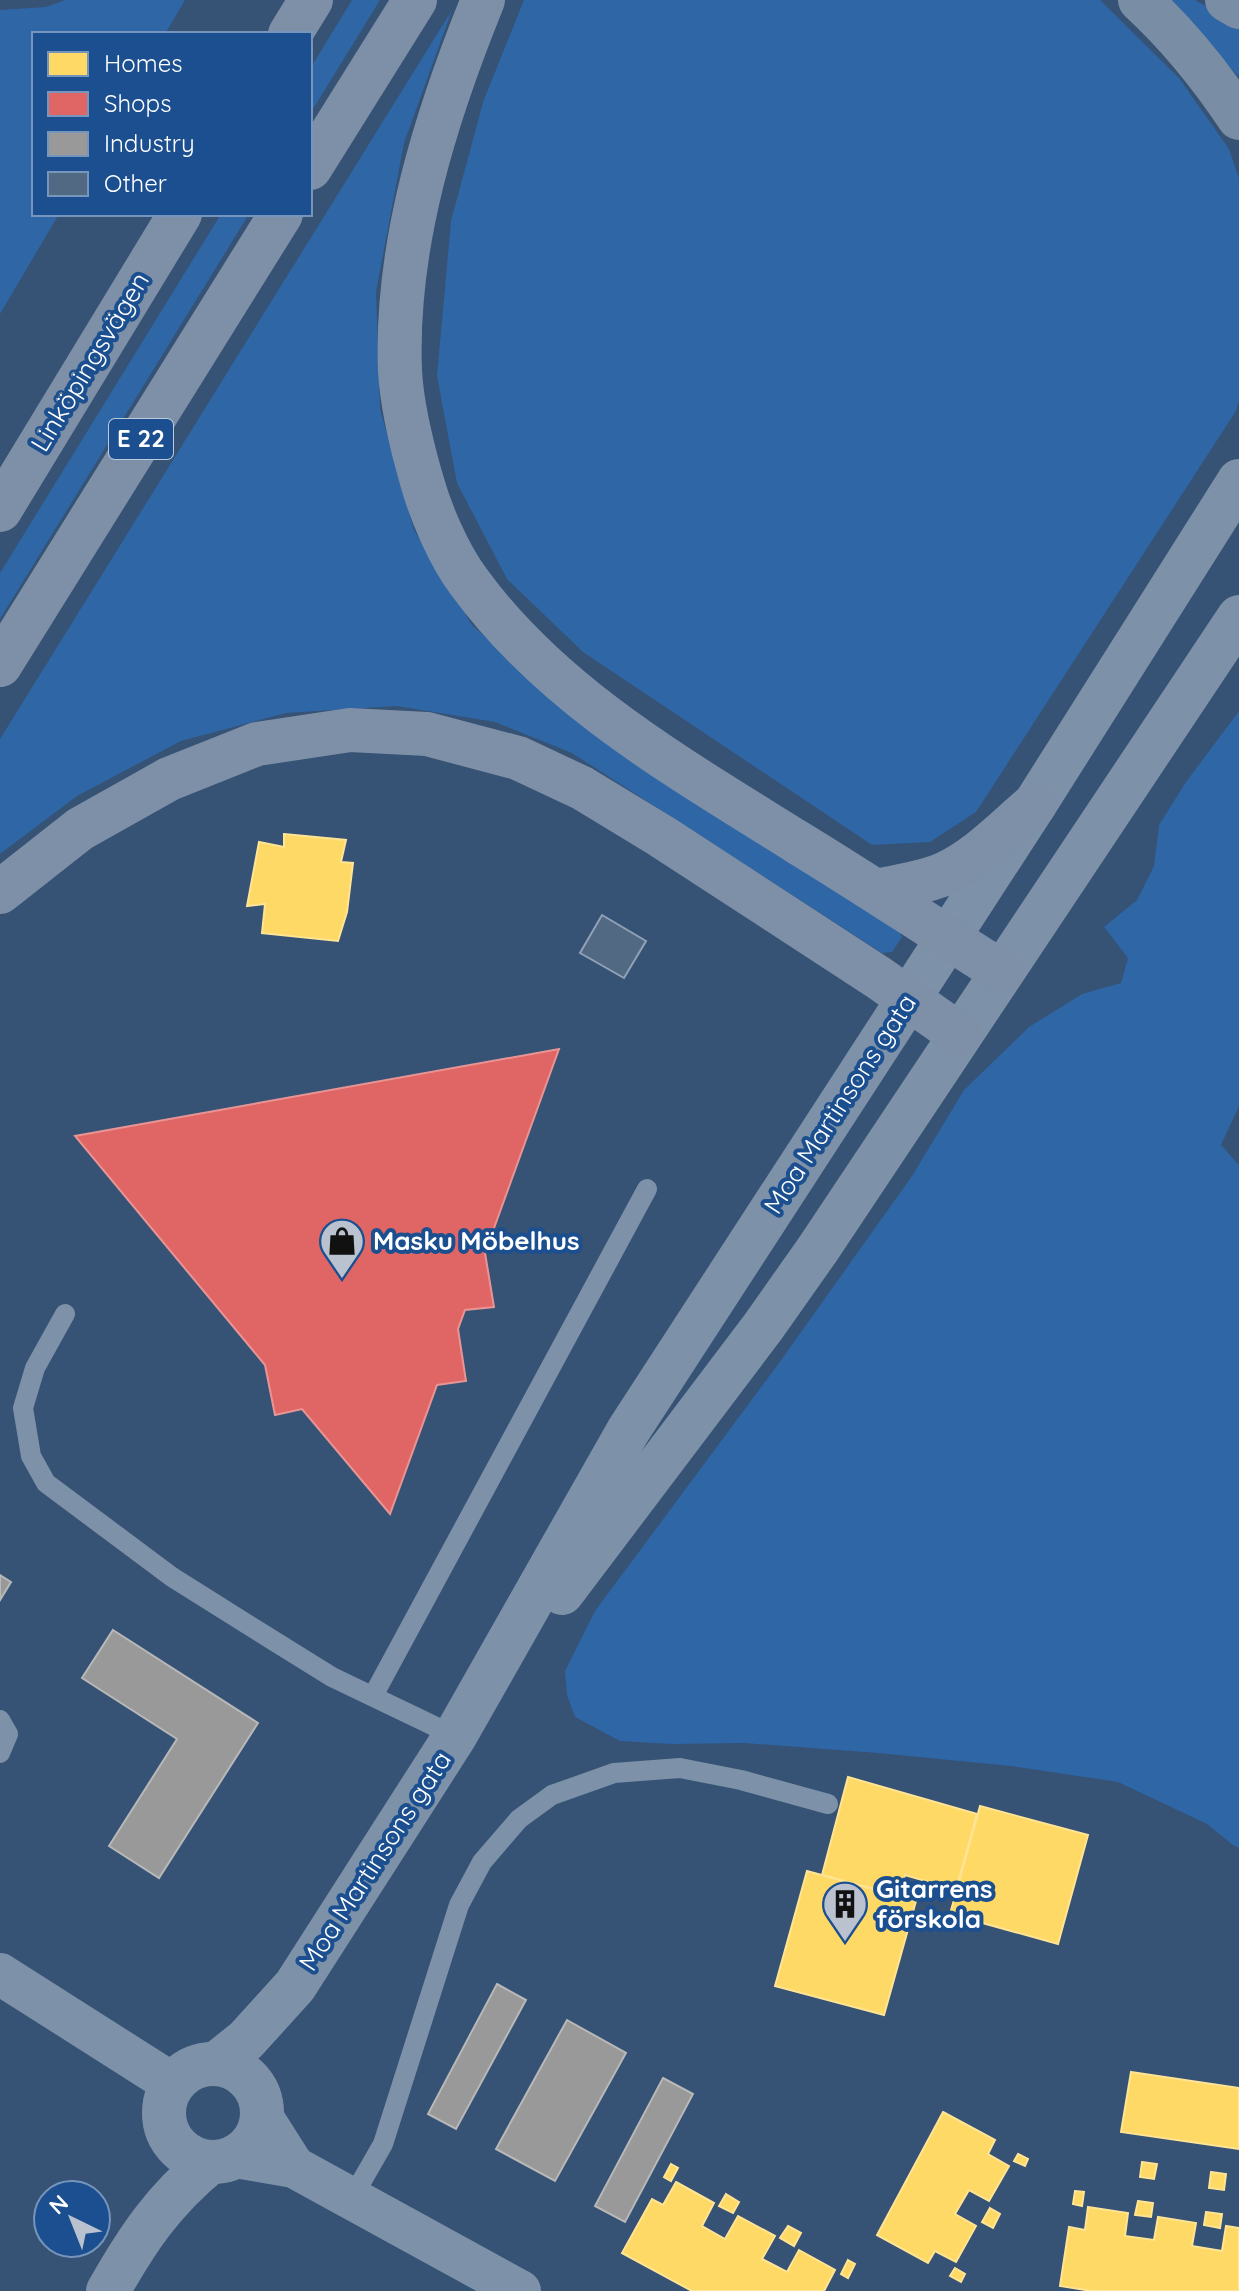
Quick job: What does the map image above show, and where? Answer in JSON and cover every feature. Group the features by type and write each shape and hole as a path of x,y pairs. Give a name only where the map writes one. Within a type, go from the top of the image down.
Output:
{"highway":[{"path":"291,32 311,0"},
{"path":"312,165 415,0"},
{"path":"483,0 437,129 417,205 403,291 400,372 409,439 430,511 467,579 509,632 569,689 692,776 1002,972"},
{"name":"Linköpingsvägen","path":"0,510 179,216"},
{"name":"E 22","path":"0,665 280,216"},
{"path":"0,892 80,829 169,779 257,744 350,730 427,734 518,758 582,788 661,836 960,1035"},
{"path":"876,891 944,874 976,855 1035,804"}],"main road":[{"path":"1140,0 1163,21 1221,91 1239,118"},
{"path":"1227,0 1239,7"}],"street":[{"name":"Moa Martinsons gata","path":"216,2064 246,2040 295,1986 455,1736 628,1431 1035,804 1239,481"},
{"name":"Moa Martinsons gata","path":"455,1736 763,1327 818,1249 1239,617"},
{"path":"0,1974 169,2104"},
{"name":"Moa Martinsons gata","path":"259,2104 295,1986"},
{"path":"134,2244 154,2177 169,2104 181,2075 192,2069 216,2064 241,2073 251,2082 259,2104 294,2167"},
{"path":"169,2104 169,2135 176,2146 197,2160 222,2159 294,2167 520,2291"},
{"path":"108,2291 134,2244 188,2180 222,2159 246,2150 259,2128 259,2104"}],"lane":[{"path":"373,1696 647,1189"},
{"path":"65,1314 35,1368 23,1408 31,1456 46,1483 172,1577 332,1677 455,1736"},
{"path":"0,1720 8,1734 0,1753"},
{"path":"352,2198 383,2144 459,1905 482,1862 519,1819 552,1795 614,1773 680,1768 741,1780 828,1804"}],"shaded area":[{"path":"65,0 185,0 166,32 32,32 32,216 58,216 0,314 0,10 46,7"},
{"path":"352,0 380,0 312,111 312,66"},
{"path":"524,0 1100,0 1179,78 1229,149 1239,178 1239,401 1236,411 976,812 930,842 872,845 583,652 507,579 457,483 437,376 451,221 483,102"},
{"path":"1166,0 1195,0 1239,25 1239,77"},
{"path":"452,10 404,143 376,292 380,409 414,530 472,625 563,706 897,927 902,937 892,952 882,953 572,753 495,722 397,706 286,713 181,741 77,796 0,854 0,739"},
{"path":"220,216 248,216 0,619 0,573"},
{"path":"1239,711 1239,1106 1221,1145 1239,1165 1239,1848 1207,1824 1118,1782 1011,1766 878,1753 744,1743 620,1741 575,1717 567,1695 565,1671 595,1611 779,1363 912,1176 964,1090 1029,1027 1082,994 1121,983 1128,958 1104,927 1137,900 1154,866 1159,825 1186,782"}],"building: Homes":[{"path":"284,834 346,840 341,862 353,863 347,912 338,941 262,933 265,904 247,906 259,842 284,847"},
{"path":"848,1777 977,1814 956,1890 905,1875 900,1896 822,1875"},
{"path":"980,1806 1088,1835 1058,1944 950,1914"},
{"name":"Gitarrens förskola","path":"807,1871 916,1901 884,2015 775,1986"},
{"path":"1131,2072 1239,2088 1239,2149 1121,2132"},
{"path":"943,2112 995,2140 988,2154 1009,2166 989,2201 969,2190 955,2214 976,2226 956,2262 935,2251 928,2263 877,2235"},
{"path":"1018,2154 1028,2159 1025,2166 1014,2161"},
{"path":"1142,2162 1157,2164 1154,2179 1140,2177"},
{"path":"671,2164 678,2168 671,2181 664,2177"},
{"path":"1211,2172 1226,2174 1224,2190 1209,2188"},
{"path":"676,2182 714,2203 702,2226 725,2239 738,2216 775,2236 762,2259 787,2272 799,2250 835,2270 824,2291 692,2291 622,2253 652,2199 663,2205"},
{"path":"1075,2191 1084,2192 1082,2206 1073,2204"},
{"path":"726,2194 739,2202 733,2213 719,2206"},
{"path":"1138,2201 1153,2203 1151,2217 1135,2215"},
{"path":"1088,2207 1128,2213 1125,2236 1154,2240 1158,2217 1196,2223 1192,2246 1222,2251 1226,2226 1239,2228 1239,2291 1092,2291 1060,2286 1069,2227 1085,2230"},
{"path":"990,2208 1000,2214 993,2228 982,2222"},
{"path":"1206,2212 1222,2214 1220,2228 1204,2225"},
{"path":"788,2226 801,2233 794,2246 780,2238"},
{"path":"848,2260 855,2264 848,2278 841,2274"},
{"path":"955,2268 965,2274 961,2282 950,2276"}],"building: Shops":[{"name":"Masku Möbelhus","path":"559,1049 485,1253 494,1307 465,1310 458,1329 466,1381 437,1385 390,1514 302,1409 275,1415 265,1365 75,1136"}],"building: Industry":[{"path":"0,1575 11,1582 0,1600"},
{"path":"113,1630 258,1723 159,1878 109,1846 177,1739 82,1678"},
{"path":"497,1984 526,2000 456,2129 428,2114"},
{"path":"567,2020 626,2053 555,2181 496,2149"},
{"path":"663,2078 693,2094 625,2222 595,2206"}],"building: Other":[{"path":"602,915 646,941 624,978 580,953"}],"place":[{"name":"Masku Möbelhus","path":"342,1280"},
{"name":"Gitarrens förskola","path":"845,1943"}]}
